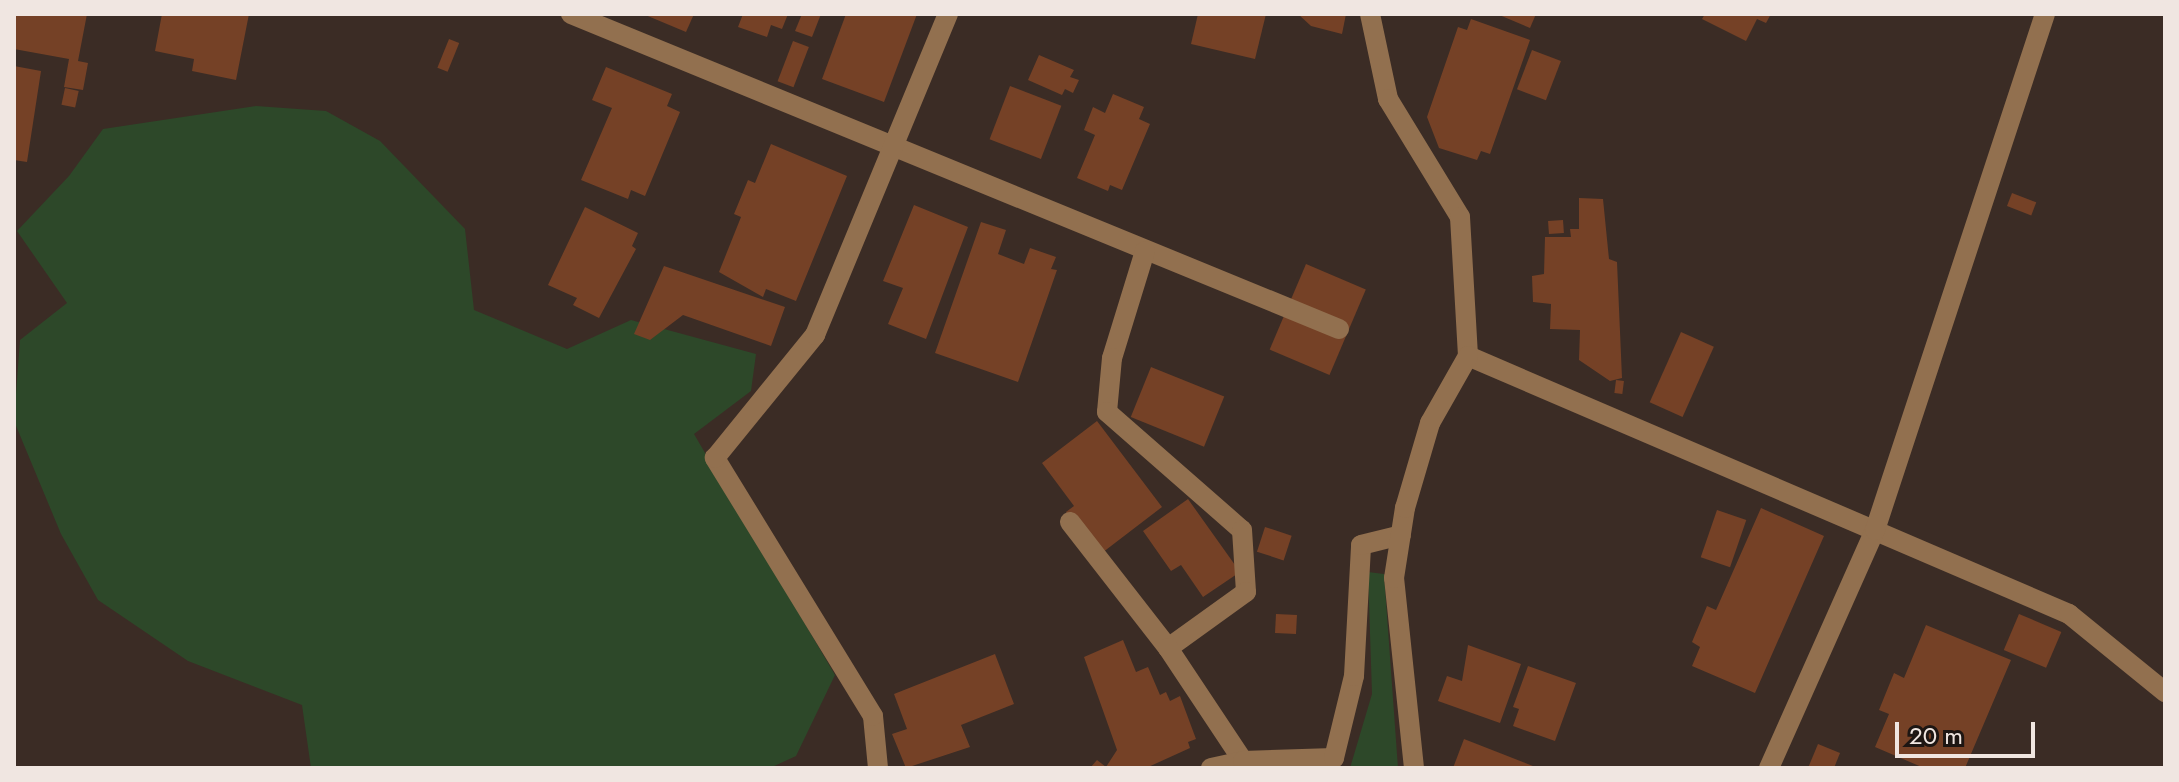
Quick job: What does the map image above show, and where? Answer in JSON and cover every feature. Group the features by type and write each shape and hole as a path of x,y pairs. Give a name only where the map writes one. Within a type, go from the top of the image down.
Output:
{"street":[{"path":"571,14 1339,329"},
{"path":"878,768 873,716 715,458 815,335 948,14"},
{"path":"1370,14 1388,99 1460,217 1468,356 1430,423 1401,535 1394,578 1414,768"},
{"path":"1769,768 1875,530 2045,14"},
{"path":"1145,251 1112,358 1107,412 1242,530 1246,592 1168,648"},
{"path":"1468,356 2069,614 2165,692"},
{"path":"1070,522 1168,648 1243,761"},
{"path":"1211,768 1243,761 1334,758 1354,676 1361,545 1401,535"}],"green space":[{"path":"256,106 326,111 380,141 465,229 474,310 567,349 631,320 756,354 751,391 694,434 835,675 796,756 770,768 311,768 302,705 188,661 98,600 61,534 14,421 20,340 67,303 17,231 69,176 103,129"},
{"path":"1368,572 1384,574 1398,768 1350,768 1372,694"}],"building":[{"path":"14,14 87,14 78,61 88,63 83,90 64,87 69,59 14,49"},
{"path":"162,14 249,14 236,80 192,71 194,59 155,51"},
{"path":"643,14 694,14 686,32"},
{"path":"743,14 788,14 782,29 771,25 767,37 738,27"},
{"path":"802,14 821,14 812,37 795,31"},
{"path":"846,14 917,14 884,102 822,79"},
{"path":"1198,14 1266,14 1255,59 1191,44"},
{"path":"1298,14 1346,14 1342,34 1311,26"},
{"path":"1497,14 1536,14 1530,28"},
{"path":"1705,14 1771,14 1766,23 1757,19 1746,41 1702,19"},
{"path":"1471,19 1530,40 1490,154 1481,151 1477,160 1439,148 1427,117 1458,27 1467,30"},
{"path":"449,39 459,43 448,72 437,68"},
{"path":"793,41 809,47 793,87 778,81"},
{"path":"1532,50 1561,61 1546,100 1517,89"},
{"path":"1039,55 1074,70 1070,77 1079,80 1073,93 1065,89 1062,95 1028,80"},
{"path":"14,66 41,71 27,162 14,160"},
{"path":"606,67 672,94 667,106 680,112 645,196 631,190 628,199 581,180 612,108 592,100"},
{"path":"1010,86 1061,106 1041,159 990,139"},
{"path":"65,88 79,91 75,108 61,105"},
{"path":"1113,94 1144,107 1139,119 1150,124 1122,190 1110,185 1108,191 1077,178 1095,135 1084,130 1093,107 1105,113"},
{"path":"771,144 847,176 796,301 766,289 763,297 719,272 741,217 734,214 748,180 755,183"},
{"path":"2012,193 2036,202 2031,215 2007,206"},
{"path":"1579,198 1603,199 1609,259 1617,262 1622,378 1610,381 1579,360 1580,330 1550,329 1551,304 1533,302 1532,276 1544,274 1545,237 1571,237 1570,229 1579,229"},
{"path":"914,205 968,227 926,339 888,324 903,288 883,281"},
{"path":"585,207 638,233 632,246 636,249 599,318 573,305 577,298 548,285"},
{"path":"1563,220 1564,233 1549,234 1548,221"},
{"path":"981,222 1006,230 998,254 1024,264 1030,248 1056,257 1051,269 1057,270 1018,382 935,353"},
{"path":"1306,264 1366,289 1329,375 1270,350"},
{"path":"664,266 785,307 771,346 683,315 650,340 634,334"},
{"path":"1681,332 1714,347 1683,417 1650,402"},
{"path":"1151,367 1224,397 1204,447 1131,417"},
{"path":"1616,380 1624,381 1622,394 1614,393"},
{"path":"1097,421 1162,507 1098,556 1066,512 1074,506 1042,463"},
{"path":"1188,499 1240,572 1203,597 1181,565 1171,571 1143,531"},
{"path":"1761,508 1824,536 1755,693 1692,666 1700,647 1692,642 1707,606 1716,610"},
{"path":"1717,510 1746,520 1730,567 1701,557"},
{"path":"1265,527 1292,536 1284,560 1257,552"},
{"path":"1276,614 1297,615 1296,634 1275,633"},
{"path":"2019,614 2061,632 2046,668 2004,650"},
{"path":"1926,625 2011,660 1965,768 1924,768 1875,747 1889,714 1879,710 1894,673 1904,678"},
{"path":"1123,640 1136,672 1148,667 1160,695 1166,692 1170,701 1180,696 1196,739 1188,742 1190,748 1146,768 1090,768 1097,760 1106,767 1117,750 1084,657"},
{"path":"1468,645 1521,664 1500,723 1438,701 1447,676 1462,681"},
{"path":"995,654 1014,704 961,725 970,747 906,768 892,734 907,729 894,694"},
{"path":"1528,666 1576,683 1555,741 1513,726 1519,709 1513,707"},
{"path":"1464,739 1538,768 1453,768"},
{"path":"1818,744 1840,753 1834,768 1808,768"}]}
